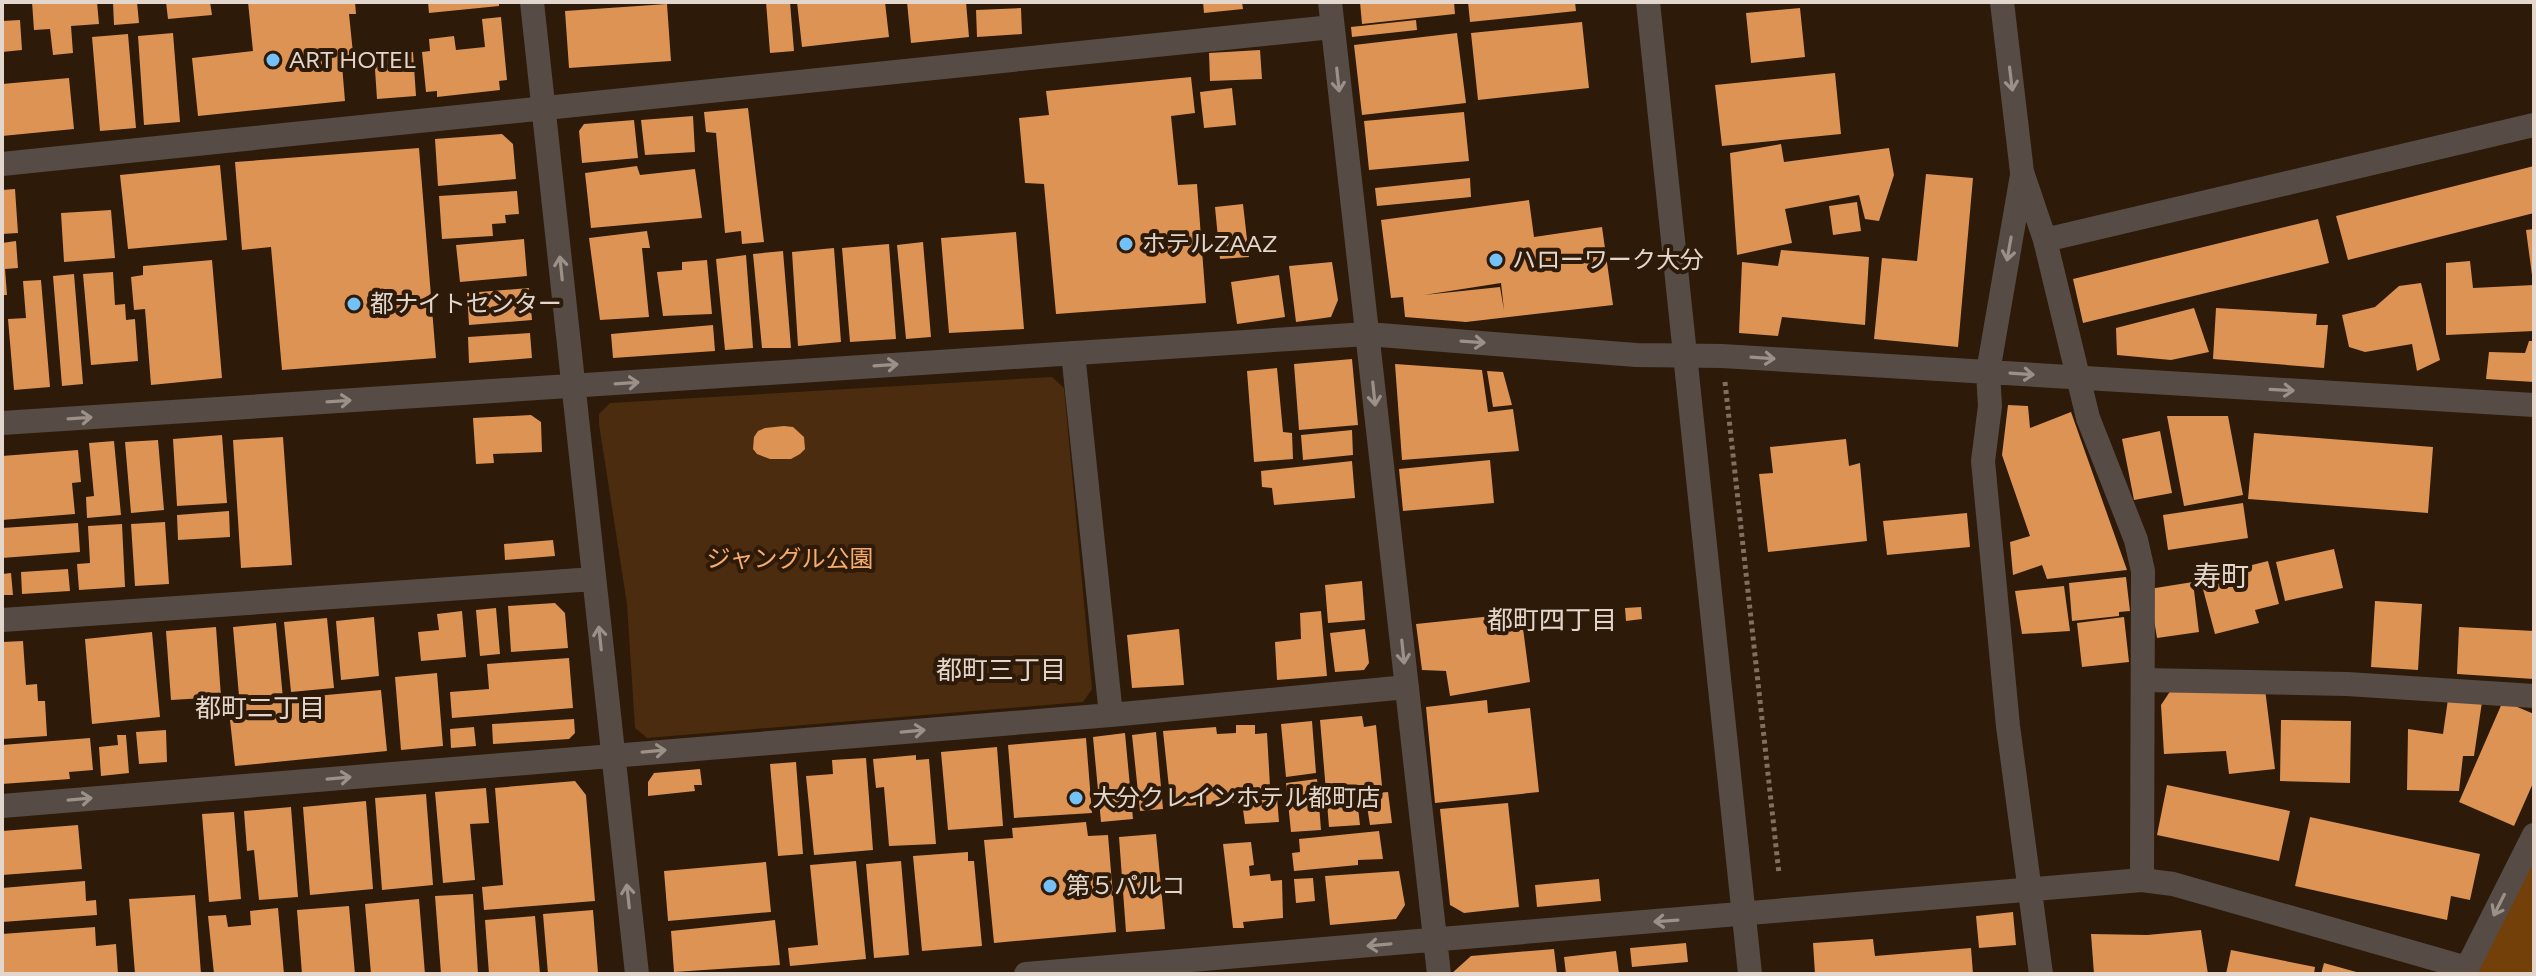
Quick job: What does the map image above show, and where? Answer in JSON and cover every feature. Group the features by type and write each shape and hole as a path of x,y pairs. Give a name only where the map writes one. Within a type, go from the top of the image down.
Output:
{"street":[{"path":"532,2 637,974"},
{"path":"1330,2 1439,974"},
{"path":"1648,2 1750,974"},
{"path":"2002,2 2022,172 2045,240 2088,418 2136,540 2143,571 2142,880"},
{"path":"2,164 1332,27"},
{"path":"2045,240 2534,125"},
{"path":"2022,172 1988,372 1990,406 1983,461 2008,726 2041,974"},
{"path":"2,423 1367,334 1636,355 1722,356 2534,405"},
{"path":"1073,353 1111,715"},
{"path":"2,620 594,579"},
{"path":"2143,680 2334,683 2534,696"},
{"path":"2,806 1111,715 1407,687"},
{"path":"1026,974 2142,880 2173,884 2465,971 2534,835"}],"path":[{"path":"1722,356 1779,874"}],"green space":[{"name":"ジャングル公園","path":"1052,377 1064,388 1092,689 1083,702 647,738 635,728 627,604 599,424 599,414 610,403"}],"shaded area":[{"path":"2534,858 2534,974 2476,974"}],"building":[{"path":"32,2 97,2 99,24 71,26 73,53 53,55 50,29 34,30"},
{"path":"113,2 137,2 139,23 114,25"},
{"path":"166,2 210,2 212,15 168,19"},
{"name":"ART HOTEL","path":"248,2 355,2 356,14 349,14 354,63 342,65 345,101 198,116 192,58 253,51"},
{"path":"428,2 499,2 499,6 429,13"},
{"path":"766,2 790,2 794,51 770,53"},
{"path":"797,2 885,2 889,37 802,47"},
{"path":"907,2 966,2 969,37 911,43"},
{"path":"1203,2 1242,2 1243,9 1204,13"},
{"path":"1360,2 1454,2 1455,14 1362,24"},
{"path":"1468,2 1575,2 1576,11 1470,22"},
{"path":"667,4 671,61 569,68 565,11"},
{"path":"1021,8 1022,34 977,37 976,10"},
{"path":"1800,8 1805,57 1751,63 1746,13"},
{"path":"501,17 507,80 499,81 500,90 437,97 437,91 426,92 422,52 430,51 429,39 454,36 456,50 485,47 482,19"},
{"path":"20,20 22,50 2,52 2,21"},
{"path":"1416,20 1417,30 1352,37 1351,27"},
{"path":"1582,22 1589,88 1478,100 1471,33"},
{"path":"173,33 180,122 144,125 138,36"},
{"path":"1457,33 1466,103 1362,115 1354,45"},
{"path":"128,34 136,128 100,131 92,37"},
{"path":"1260,50 1262,79 1210,81 1209,53"},
{"path":"413,52 416,96 377,99 374,55"},
{"path":"1835,73 1841,134 1722,146 1715,85"},
{"name":"ホテルZAAZ","path":"1191,77 1195,113 1171,116 1178,185 1197,184 1206,303 1056,314 1044,184 1025,183 1019,118 1049,115 1046,91"},
{"path":"69,78 74,129 2,136 2,84"},
{"path":"1232,88 1236,125 1204,128 1200,92"},
{"path":"748,108 764,242 742,244 741,231 725,233 716,133 706,132 704,112"},
{"path":"1464,112 1469,161 1369,170 1364,121"},
{"path":"693,116 695,152 645,155 641,120"},
{"path":"634,120 638,158 582,163 579,131 584,124"},
{"path":"502,134 513,144 516,179 438,186 435,139"},
{"path":"1781,144 1784,162 1889,148 1894,175 1879,221 1865,219 1859,195 1785,209 1792,243 1737,255 1730,153"},
{"name":"都ナイトセンター","path":"419,148 436,358 282,370 271,247 242,250 235,162"},
{"path":"220,165 227,240 128,249 120,175"},
{"path":"637,166 640,175 695,169 702,218 591,228 585,173"},
{"path":"2534,166 2534,213 2348,260 2336,216"},
{"path":"1926,174 1973,178 1958,347 1874,339 1882,258 1917,261"},
{"path":"1470,178 1471,197 1377,206 1375,188"},
{"path":"15,189 18,233 2,234 2,190"},
{"path":"517,191 519,214 505,215 506,223 492,224 493,236 442,239 439,196"},
{"name":"ハローワーク大分","path":"1529,200 1534,237 1602,227 1613,305 1466,322 1405,317 1403,297 1391,298 1381,220","holes":["1501,283 1504,310 1500,287 1424,295"]},
{"path":"1857,202 1861,231 1833,235 1829,206"},
{"path":"1243,204 1249,257 1220,259 1215,207"},
{"path":"111,210 115,258 64,262 61,213"},
{"path":"2318,219 2329,263 2083,323 2073,279"},
{"path":"2534,229 2534,275 2532,275 2526,230"},
{"path":"647,231 650,248 642,248 649,317 600,320 589,238"},
{"path":"1016,232 1024,329 949,333 941,238"},
{"path":"524,239 527,276 460,282 456,245"},
{"path":"16,241 18,268 5,269 7,295 2,295 2,243"},
{"path":"923,242 931,337 906,339 897,245"},
{"path":"889,244 896,339 850,342 842,248"},
{"path":"834,248 841,342 798,346 792,252"},
{"path":"1781,250 1869,257 1865,325 1782,317 1778,336 1739,333 1742,262 1778,266"},
{"path":"783,251 791,348 762,348 753,254"},
{"path":"746,255 753,348 725,350 716,259"},
{"path":"212,260 222,378 151,385 145,309 134,310 131,277 143,275 143,266"},
{"path":"707,260 712,314 663,316 657,272 682,270 682,262"},
{"path":"2470,261 2473,288 2534,285 2534,331 2446,335 2446,263"},
{"path":"1332,262 1338,300 1331,317 1296,322 1289,266"},
{"path":"113,272 115,305 125,304 126,320 135,319 138,361 91,365 83,274"},
{"path":"74,274 83,384 62,386 53,276"},
{"path":"1279,275 1285,317 1237,324 1231,282"},
{"path":"41,280 50,387 14,390 8,319 26,318 23,281"},
{"path":"2421,283 2440,360 2417,371 2412,344 2365,352 2349,347 2342,315 2375,307 2399,286"},
{"path":"529,288 532,320 469,325 467,293"},
{"path":"2194,308 2209,352 2171,360 2117,355 2116,328"},
{"path":"2216,308 2317,314 2316,325 2328,325 2324,368 2213,359"},
{"path":"713,325 715,351 613,358 611,334"},
{"path":"530,333 532,358 469,363 468,337"},
{"path":"2529,341 2534,341 2534,382 2486,379 2489,352 2525,353"},
{"path":"1352,359 1358,425 1299,430 1294,364"},
{"path":"1395,364 1482,370 1488,412 1513,409 1519,451 1402,460"},
{"path":"1277,368 1283,432 1292,433 1293,459 1254,462 1247,371"},
{"path":"1487,371 1503,372 1512,405 1493,407"},
{"path":"2008,405 2028,406 2030,428 2071,412 2127,570 2047,579 2042,565 2013,575 2010,542 2030,536 2002,455"},
{"path":"531,415 541,422 542,452 493,454 494,463 476,464 473,418"},
{"path":"2167,416 2228,416 2243,495 2184,506"},
{"path":"793,427 804,437 805,449 791,459 770,459 757,454 753,449 758,431"},
{"path":"1352,430 1353,455 1303,460 1301,435"},
{"path":"2160,431 2172,493 2134,500 2122,439"},
{"path":"2254,433 2433,447 2428,513 2248,499"},
{"path":"222,435 227,503 177,506 173,439"},
{"path":"283,437 292,565 241,568 233,440"},
{"path":"1846,439 1849,466 1860,463 1867,541 1768,552 1759,474 1773,473 1770,447"},
{"path":"158,440 164,510 131,513 125,442"},
{"path":"114,441 121,515 87,518 86,497 94,496 89,443"},
{"path":"78,450 81,482 72,483 75,514 2,520 2,456"},
{"path":"1490,460 1494,503 1403,511 1399,469"},
{"path":"1352,461 1355,498 1274,505 1272,488 1262,487 1261,471"},
{"path":"2243,503 2248,538 2168,550 2163,515"},
{"path":"229,511 230,537 178,540 177,515"},
{"path":"1967,513 1970,547 1887,555 1883,521"},
{"path":"165,522 169,584 135,586 131,524"},
{"path":"78,523 80,552 2,558 2,528"},
{"path":"122,524 125,587 79,590 77,564 90,563 88,526"},
{"path":"553,540 555,556 505,560 504,544"},
{"path":"2334,549 2343,588 2285,601 2276,562"},
{"path":"2268,561 2279,604 2255,610 2259,623 2215,634 2200,578"},
{"path":"68,569 70,591 22,594 21,572"},
{"path":"11,573 13,595 2,595 2,574"},
{"path":"2126,577 2130,611 2119,612 2119,616 2072,621 2069,583"},
{"path":"1362,581 1365,620 1328,623 1325,585"},
{"path":"2193,582 2199,632 2157,638 2149,589"},
{"path":"2064,586 2070,631 2022,634 2015,591"},
{"path":"2375,601 2422,604 2418,670 2371,667"},
{"path":"555,603 565,613 568,648 511,652 508,606"},
{"path":"1641,607 1642,619 1626,621 1625,608"},
{"path":"496,608 500,654 480,656 476,610"},
{"path":"462,611 466,657 421,661 418,632 439,630 437,614"},
{"path":"1321,611 1327,676 1277,680 1275,642 1301,639 1300,613"},
{"path":"1521,613 1530,682 1450,696 1446,671 1422,670 1416,624"},
{"path":"374,617 379,676 341,680 336,621"},
{"path":"2124,617 2129,662 2082,667 2077,623"},
{"path":"327,618 334,688 291,692 284,622"},
{"path":"276,623 283,699 381,690 387,751 235,766 230,720 241,719 233,627"},
{"path":"216,627 221,697 171,700 166,631"},
{"path":"2459,627 2534,631 2534,679 2457,674"},
{"path":"1179,629 1184,685 1132,688 1127,635"},
{"path":"1365,629 1369,663 1364,670 1335,672 1330,633"},
{"path":"152,632 160,717 92,724 85,639"},
{"path":"23,641 26,685 37,684 38,701 45,701 47,736 2,739 2,642"},
{"path":"569,658 573,708 452,718 450,692 489,689 487,664"},
{"path":"437,673 443,746 401,750 395,677"},
{"path":"2265,689 2275,769 2229,774 2226,751 2164,754 2161,705 2171,690"},
{"path":"2448,699 2482,702 2474,756 2463,756 2459,791 2407,790 2408,729 2443,734"},
{"path":"1487,700 1488,713 1530,708 1539,792 1435,803 1426,707"},
{"path":"2503,701 2534,714 2534,781 2514,826 2459,802"},
{"path":"1362,716 1364,727 1376,725 1382,786 1356,790 1360,825 1329,827 1320,720"},
{"path":"574,719 575,733 569,739 493,744 492,724"},
{"path":"2281,720 2351,721 2350,783 2280,781"},
{"path":"1312,721 1316,773 1286,777 1281,724"},
{"path":"1236,725 1255,725 1255,734 1267,733 1270,786 1276,785 1279,822 1245,824 1242,802 1171,807 1163,731 1216,727 1217,734 1236,733"},
{"path":"474,727 476,746 451,748 450,729"},
{"path":"166,730 167,762 139,764 136,732"},
{"path":"1156,732 1163,809 1140,811 1132,735"},
{"path":"1125,733 1133,819 1101,822 1093,737"},
{"path":"117,735 126,735 129,773 101,776 99,747 118,745"},
{"path":"90,738 93,770 69,772 70,779 2,784 2,745"},
{"path":"1086,738 1092,813 1014,818 1008,745"},
{"path":"997,747 1003,826 948,830 941,752"},
{"path":"916,755 916,760 929,759 936,844 889,846 884,787 876,788 873,759"},
{"path":"866,758 873,850 814,855 806,776 833,774 832,760"},
{"path":"796,762 803,854 778,856 770,764"},
{"path":"700,769 702,785 694,785 695,791 648,796 648,782 654,773"},
{"path":"1317,779 1321,830 1291,832 1286,783"},
{"path":"575,781 586,795 595,901 484,910 482,887 503,885 495,788"},
{"path":"2167,785 2290,811 2279,861 2157,835"},
{"path":"486,788 489,823 470,824 475,880 443,883 435,792"},
{"path":"1388,792 1392,823 1370,825 1365,794"},
{"path":"426,794 433,885 382,890 375,798"},
{"path":"366,801 373,889 310,895 303,807"},
{"path":"1508,803 1519,907 1464,913 1450,905 1440,809"},
{"path":"291,807 298,897 259,900 254,850 247,851 244,811"},
{"path":"234,812 241,899 209,902 202,814"},
{"path":"2310,817 2480,854 2470,900 2451,896 2447,920 2295,886"},
{"name":"第５パルコ","path":"1086,822 1088,836 1108,835 1116,932 994,943 984,840 1013,838 1012,828"},
{"path":"78,825 82,869 2,875 2,831"},
{"path":"1379,831 1383,859 1358,860 1358,865 1294,871 1292,853 1300,852 1299,839"},
{"path":"1156,834 1165,929 1126,932 1119,837"},
{"path":"1251,842 1254,865 1249,866 1250,876 1270,874 1271,881 1282,880 1283,918 1243,922 1244,928 1233,928 1223,844"},
{"path":"968,852 968,861 974,861 982,946 922,951 913,856"},
{"path":"856,861 866,959 790,966 788,948 818,945 810,865"},
{"path":"901,861 909,955 874,958 866,864"},
{"path":"766,862 771,912 668,921 664,871"},
{"path":"1399,871 1405,905 1396,919 1330,925 1325,876"},
{"path":"1313,878 1315,901 1296,903 1294,879"},
{"path":"1599,879 1601,901 1537,907 1535,885"},
{"path":"85,881 86,901 96,900 97,915 2,922 2,888"},
{"path":"473,894 478,974 441,974 435,896"},
{"path":"195,895 201,974 135,974 129,899"},
{"path":"419,899 425,974 371,974 365,904"},
{"path":"349,906 355,974 302,974 297,910"},
{"path":"278,908 284,974 214,974 208,916 226,915 228,927 251,925 250,911"},
{"path":"593,910 598,973 548,974 543,914"},
{"path":"2013,912 2016,945 1979,948 1976,916"},
{"path":"535,916 540,974 489,974 485,920"},
{"path":"775,920 780,965 674,972 671,931"},
{"path":"95,927 96,946 116,944 118,974 2,974 2,934"},
{"path":"2201,930 2208,974 2094,974 2091,934 2147,935"},
{"path":"1873,939 1875,956 1971,948 1973,974 1815,974 1813,943"},
{"path":"1686,943 1688,962 1632,967 1630,948"},
{"path":"1554,949 1557,974 1451,974 1471,956"},
{"path":"2231,950 2315,967 2314,974 2226,974"},
{"path":"1616,951 1619,974 1566,974 1564,957"},
{"path":"2324,963 2360,973 2360,974 2321,974"}],"place":[{"name":"ART HOTEL","path":"273,60"},
{"name":"ホテルZAAZ","path":"1126,244"},
{"name":"ハローワーク大分","path":"1496,260"},
{"name":"都ナイトセンター","path":"354,304"},
{"name":"大分クレインホテル都町店","path":"1076,798"},
{"name":"第５パルコ","path":"1050,886"}],"district":[{"name":"寿町","path":"2221,576"},
{"name":"都町四丁目","path":"1552,620"},
{"name":"都町三丁目","path":"1001,670"},
{"name":"都町二丁目","path":"260,708"}]}
